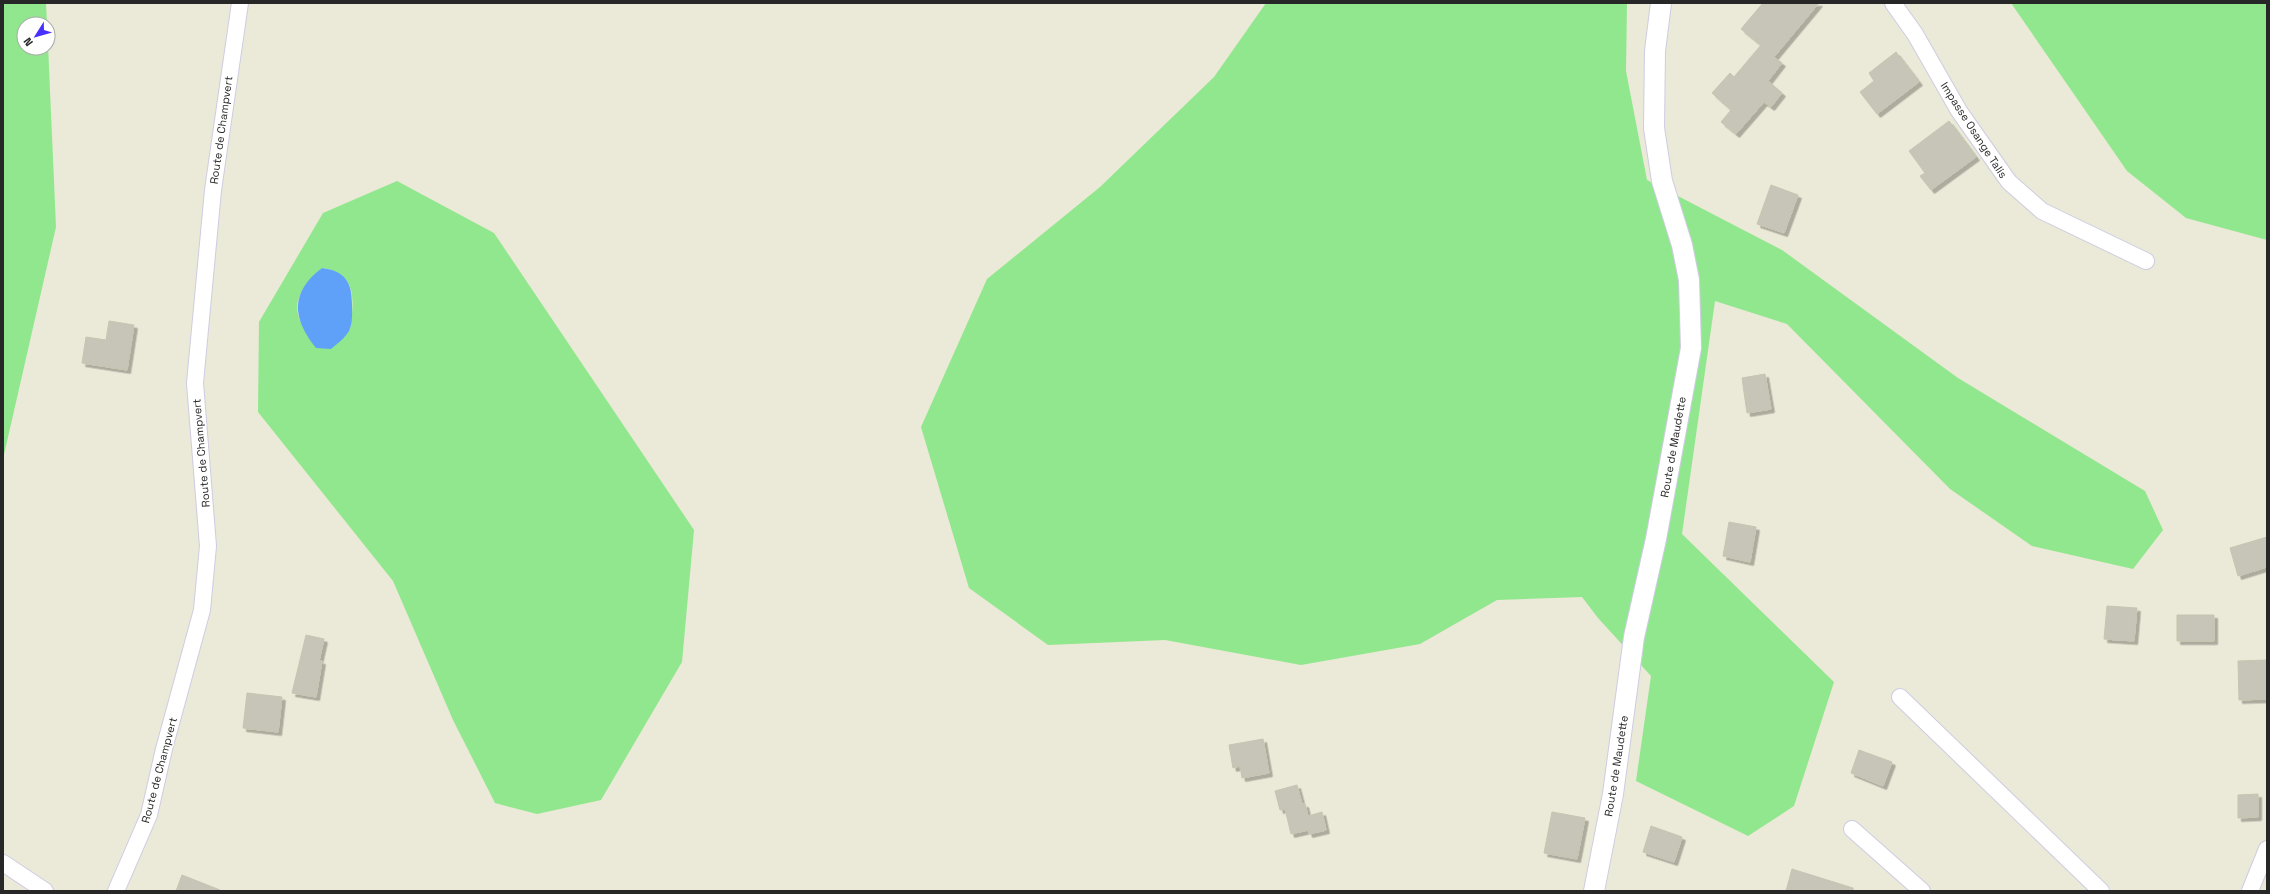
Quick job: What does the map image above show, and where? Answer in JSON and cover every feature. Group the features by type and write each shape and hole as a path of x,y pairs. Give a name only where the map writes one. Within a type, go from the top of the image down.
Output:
{"street":[{"name":"Route de Champvert","path":"116,891 149,815 164,749 202,610 208,546 195,382 213,190 240,3"},
{"name":"Route de Maudette","path":"1594,891 1613,794 1634,637 1656,539 1691,348 1689,280 1682,245 1662,181 1654,128 1655,52 1661,3"},
{"name":"Impasse Osange Talis","path":"1893,3 1915,34 1959,111 2009,182 2042,211 2146,261"},
{"path":"1900,697 2101,891"},
{"path":"1852,829 1922,891"},
{"path":"2250,891 2267,849"},
{"path":"3,863 45,891"}],"green space":[{"path":"3,3 46,3 47,16 16,16 16,56 48,56 56,227 3,459"},
{"path":"1266,3 1627,3 1626,71 1647,180 1782,250 1958,378 2145,491 2163,530 2133,569 2032,546 1950,489 1787,324 1715,301 1682,534 1834,682 1794,806 1748,836 1636,781 1651,676 1598,618 1582,597 1497,600 1420,644 1301,665 1165,640 1048,645 969,588 921,427 987,279 1100,187 1214,77"},
{"path":"2011,3 2267,3 2267,240 2186,218 2127,171"},
{"path":"397,181 494,233 694,530 682,662 601,800 537,814 495,803 453,720 393,581 258,412 259,322 323,213","holes":["322,268 334,271 348,282 351,290 352,308 350,329 301,323 297,306 301,292"]}],"water":[{"path":"322,268 342,275 349,284 352,296 352,318 349,331 341,341 331,349 316,348 302,326 299,316 298,306 304,286"}],"building":[{"path":"1763,3 1819,3 1774,57 1782,63 1768,81 1782,93 1771,107 1764,102 1736,134 1721,122 1731,110 1712,93 1730,73 1734,77 1761,45 1741,29"},
{"path":"1896,52 1919,82 1877,114 1860,92 1874,81 1869,73"},
{"path":"1949,121 1976,157 1931,190 1920,176 1925,173 1909,151"},
{"path":"1771,185 1798,195 1784,233 1757,224"},
{"path":"109,321 134,325 127,370 82,363 86,337 106,340"},
{"path":"1765,374 1771,409 1747,413 1742,378"},
{"path":"1729,522 1756,527 1750,562 1723,556"},
{"path":"2267,537 2267,567 2238,576 2230,548"},
{"path":"2107,606 2137,608 2134,641 2104,639"},
{"path":"2177,615 2214,615 2214,641 2177,641"},
{"path":"306,635 324,639 319,661 322,661 316,697 292,693"},
{"path":"2267,660 2267,699 2239,700 2238,661"},
{"path":"247,693 282,697 278,732 243,728"},
{"path":"1263,739 1269,773 1242,778 1240,766 1233,768 1229,745"},
{"path":"1859,750 1892,762 1883,786 1851,773"},
{"path":"1297,785 1302,804 1305,804 1308,816 1322,812 1326,830 1309,834 1308,830 1291,834 1285,809 1280,810 1275,791"},
{"path":"2258,794 2258,817 2238,818 2238,795"},
{"path":"1552,812 1585,818 1577,859 1544,853"},
{"path":"1651,826 1682,837 1674,862 1643,852"},
{"path":"1792,869 1853,888 1853,891 1786,891"},
{"path":"182,875 220,890 220,891 176,891"}]}
